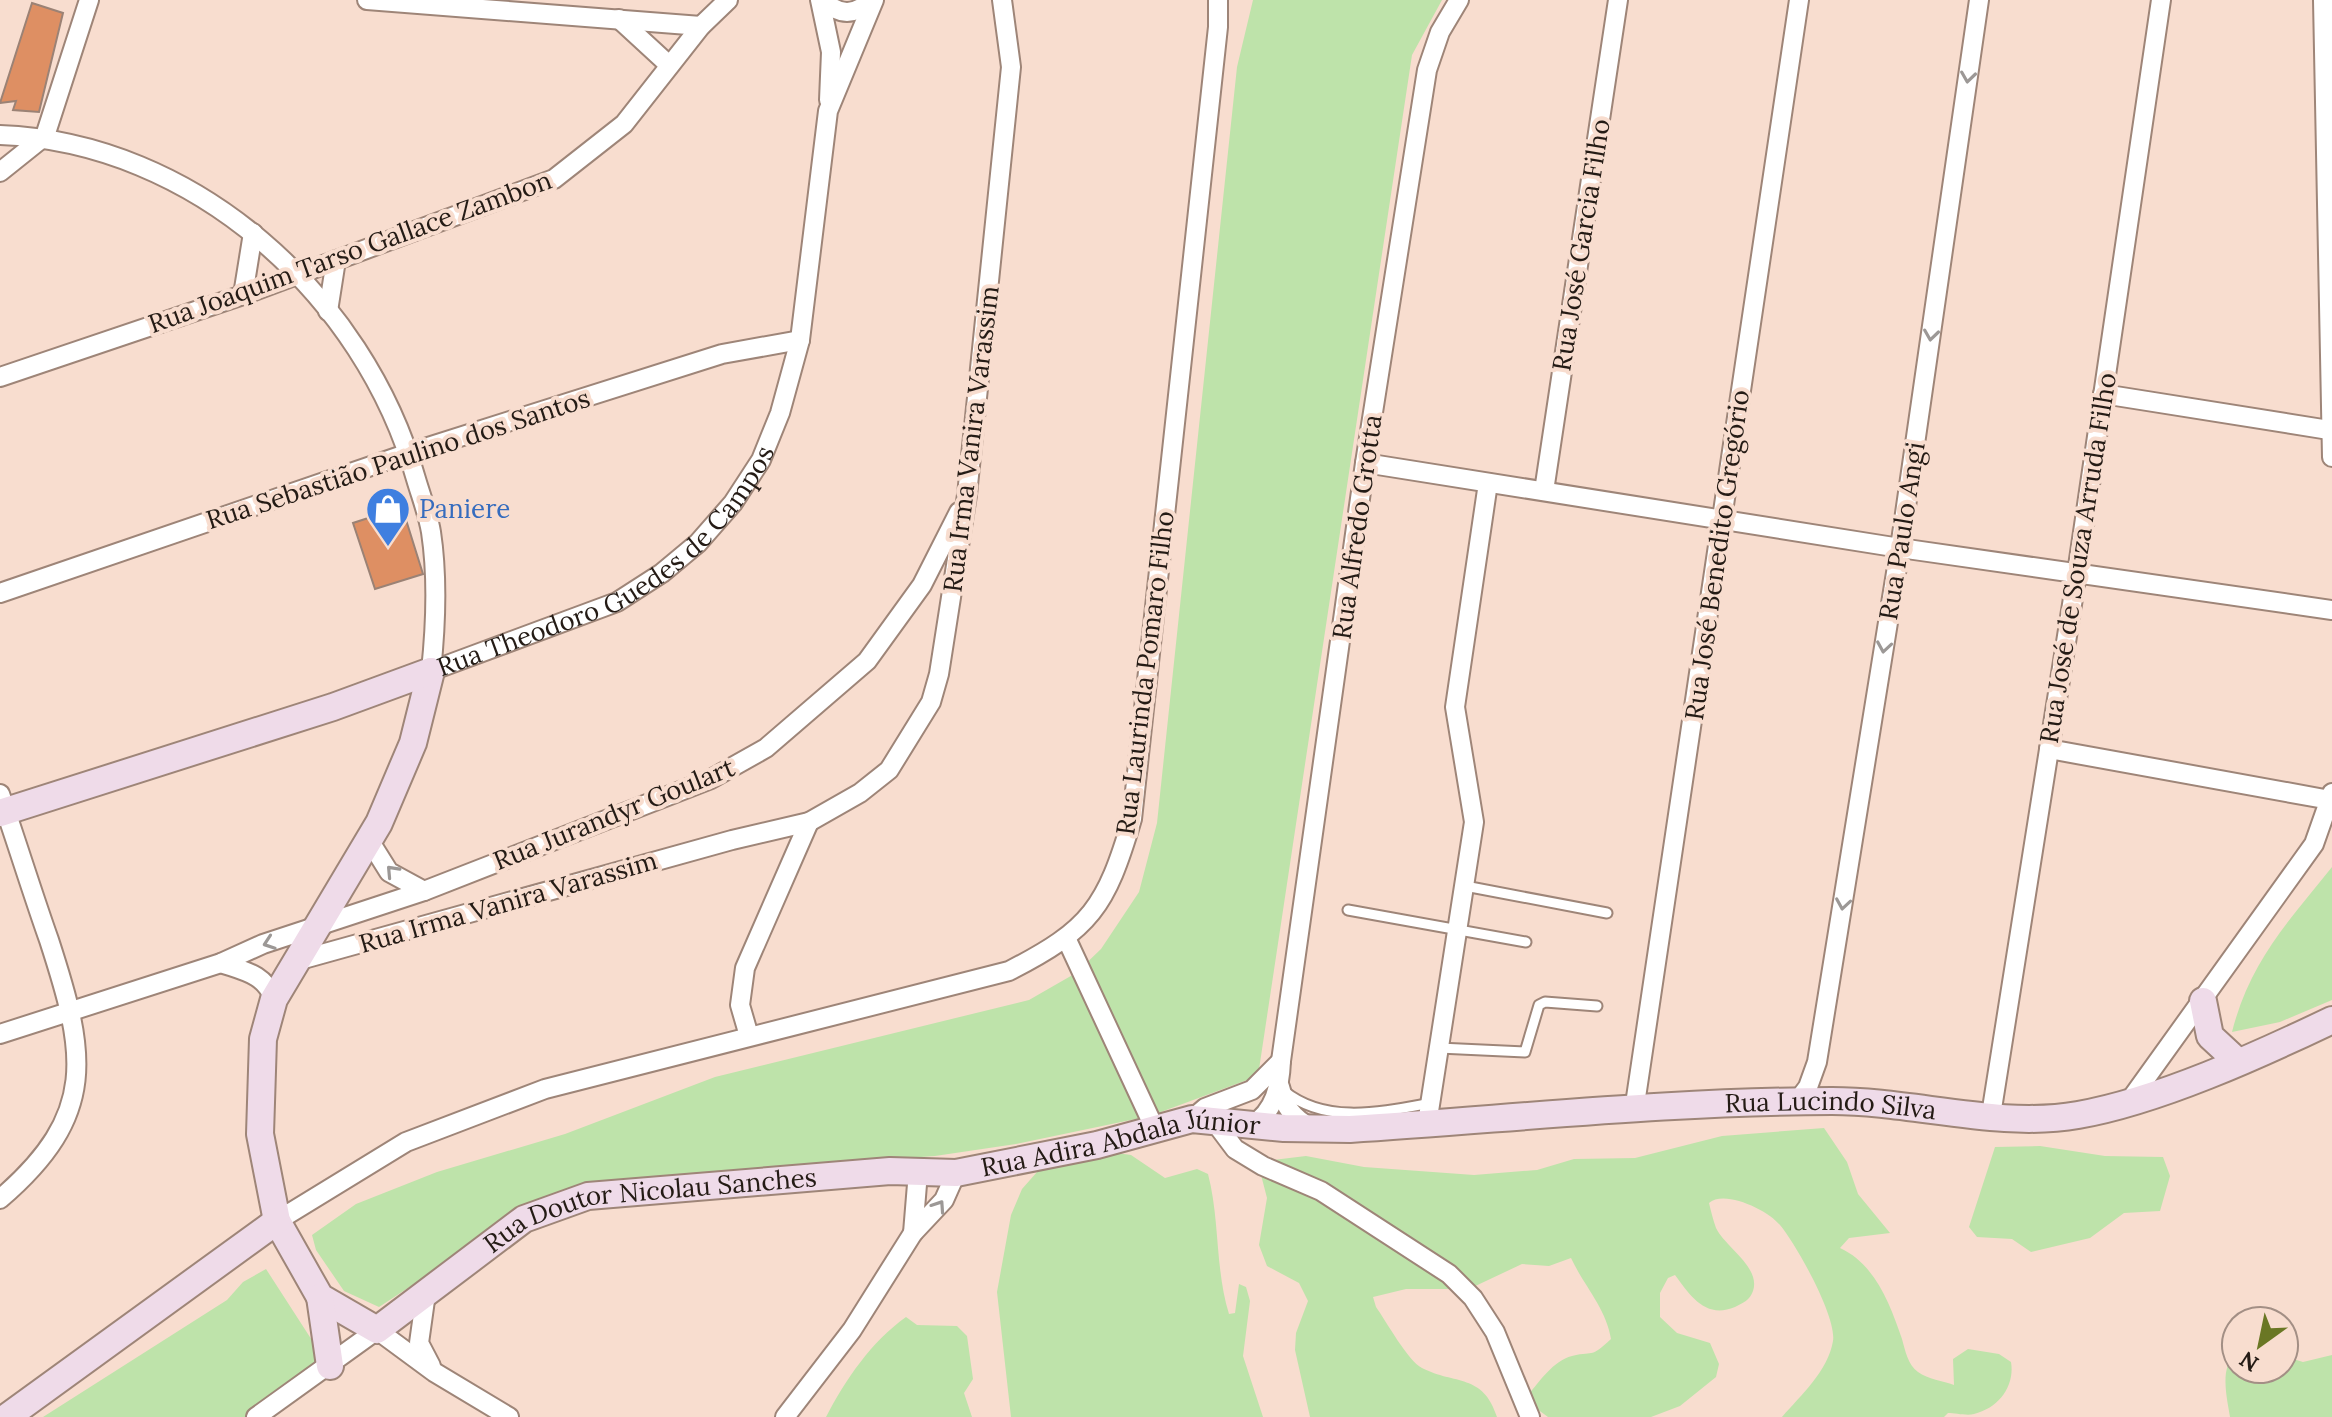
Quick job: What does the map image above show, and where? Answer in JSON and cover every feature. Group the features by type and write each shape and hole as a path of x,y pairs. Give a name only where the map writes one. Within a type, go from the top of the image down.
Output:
{"street":[{"path":"0,172 45,136 89,0"},
{"path":"367,0 701,26"},
{"name":"Rua Joaquim Tarso Gallace Zambon","path":"0,377 243,295 554,179 624,124 701,26 728,0"},
{"path":"822,0 845,13 854,13 872,0"},
{"path":"822,0 831,52 828,111"},
{"name":"Rua Theodoro Guedes de Campos","path":"2,806 333,707 617,602 662,573 698,543 733,503 761,460 780,413 800,340 828,111 854,53 872,0"},
{"name":"Rua Irma Vanira Varassim","path":"300,960 732,840 809,822 860,793 889,770 931,702 939,674 967,495 1011,67 1002,0"},
{"name":"Rua Laurinda Pomaro Filho","path":"277,1221 406,1142 545,1089 1009,971 1067,940 1094,910 1115,876 1132,819 1218,27 1218,0"},
{"name":"Rua Laurinda Pomaro Filho","path":"1218,27 1230,0"},
{"name":"Rua Alfredo Grotta","path":"1280,1087 1281,1061 1365,463 1427,70 1440,32 1459,0"},
{"name":"Rua José Garcia Filho","path":"1544,491 1618,0"},
{"name":"Rua José Benedito Gregório","path":"1634,1111 1799,0"},
{"name":"Rua Paulo Angi","path":"1796,1103 1808,1087 1817,1062 1900,548 1979,0"},
{"name":"Rua José de Souza Arruda Filho","path":"1991,1115 2077,573 2161,0"},
{"path":"2323,0 2329,430 2332,457"},
{"path":"616,18 630,26 669,65"},
{"path":"831,52 845,57 854,53"},
{"path":"0,135 45,136 95,148 164,176 253,233 300,274 355,347 396,417 431,530 437,617 431,671 413,743 369,840 274,999 263,1039 260,1134 277,1221 320,1297 330,1366"},
{"path":"243,295 253,233"},
{"path":"328,311 336,260"},
{"name":"Rua Sebastião Paulino dos Santos","path":"0,593 409,453 722,354 800,340"},
{"path":"2103,394 2329,430"},
{"path":"1365,463 1722,517 1900,548 2332,610"},
{"path":"1429,1114 1474,822 1455,707 1488,483"},
{"name":"Rua Jurandyr Goulart","path":"0,1034 221,963 263,944 424,891 711,779 766,748 867,661 922,585 967,495"},
{"path":"2049,749 2331,797 2314,844 2128,1103"},
{"path":"0,1199 29,1174 64,1122 75,1090 79,1056 72,1010 2,806"},
{"path":"749,1036 740,1005 745,968 809,822"},
{"path":"369,840 389,872 424,891"},
{"path":"1067,940 1154,1127"},
{"path":"221,963 260,977 270,987 274,999"},
{"path":"2203,1001 2210,1036 2237,1061"},
{"name":"Rua Lucindo Silva","path":"1284,1128 1312,1129 1429,1114 1634,1111 1829,1101 2041,1119 2078,1115 2128,1103 2332,1020"},
{"path":"1281,1061 1252,1090 1205,1108 1203,1120 1235,1149 1263,1166 1321,1191 1449,1274 1473,1298 1495,1332 1530,1417"},
{"name":"Rua Paulo Angi","path":"1817,1062 1818,1077 1829,1101"},
{"path":"1252,1125 1265,1114 1280,1087"},
{"path":"1280,1087 1285,1105 1296,1120 1312,1129"},
{"name":"Rua Adira Abdala Júnior","path":"956,1173 1097,1145 1154,1127 1203,1120 1284,1128"},
{"path":"913,1233 918,1172"},
{"name":"Rua Doutor Nicolau Sanches","path":"377,1330 524,1219 588,1196 918,1172 956,1173"},
{"path":"785,1417 852,1330 913,1233 944,1200 956,1173"},
{"path":"7,1417 277,1221"},
{"path":"426,1293 419,1343 434,1372"},
{"path":"320,1297 377,1330 434,1372 509,1417"},
{"path":"256,1417 377,1330"}],"lane":[{"path":"1465,886 1607,913"},
{"path":"1348,910 1526,942"},
{"path":"1439,1048 1525,1052 1539,1005 1545,1002 1597,1006"},
{"path":"1280,1087 1300,1103 1344,1113 1429,1114"}],"green space":[{"path":"1253,0 1442,0 1412,55 1258,1076 1150,1116 1016,1144 935,1156 759,1169 585,1190 446,1263 379,1307 344,1291 316,1250 312,1235 356,1204 437,1172 565,1134 715,1077 1029,1000 1076,973 1101,949 1139,892 1157,823 1237,67"},
{"path":"2332,867 2332,1000 2280,1022 2232,1032 2260,963"},
{"path":"1824,1128 1847,1162 1858,1194 1890,1233 1849,1238 1840,1248 1863,1264 1880,1286 1909,1361 1918,1372 1954,1385 1953,1359 1968,1349 1999,1354 2011,1362 2008,1387 1991,1407 1974,1414 1948,1413 1944,1417 1782,1417 1826,1362 1833,1330 1814,1281 1780,1225 1746,1203 1725,1198 1709,1203 1714,1222 1752,1274 1753,1291 1738,1306 1716,1310 1700,1304 1675,1275 1668,1278 1660,1293 1660,1317 1677,1333 1710,1343 1719,1364 1716,1377 1680,1406 1651,1417 1548,1417 1533,1406 1528,1395 1553,1367 1572,1356 1596,1352 1611,1339 1600,1307 1571,1258 1549,1266 1522,1264 1469,1289 1406,1289 1373,1297 1391,1331 1416,1364 1476,1387 1491,1403 1497,1417 1310,1417 1295,1350 1296,1333 1308,1301 1299,1283 1267,1266 1259,1245 1267,1198 1260,1171 1273,1160 1306,1156 1364,1167 1474,1175 1537,1170 1574,1159 1635,1158 1722,1136"},
{"path":"2040,1146 2105,1156 2163,1157 2170,1176 2160,1211 2124,1213 2090,1238 2031,1252 2012,1239 1977,1237 1969,1227 1995,1147"},
{"path":"1095,1150 1131,1155 1165,1178 1197,1169 1208,1174 1229,1314 1235,1313 1239,1284 1246,1287 1250,1301 1243,1356 1263,1417 1011,1417 997,1292 1011,1215 1022,1189 1045,1163"},
{"path":"266,1269 317,1348 314,1373 248,1417 43,1417 227,1300 243,1282"},
{"path":"906,1317 917,1325 957,1326 967,1336 973,1379 964,1393 972,1417 826,1417 860,1362"},
{"path":"2332,1355 2332,1417 2230,1417 2226,1385 2300,1385 2300,1361"}],"building":[{"path":"32,3 63,13 39,112 13,110 16,101 0,103"},
{"name":"Paniere","path":"402,507 423,574 375,589 353,523"}],"place":[{"name":"Paniere","path":"388,548"}]}
